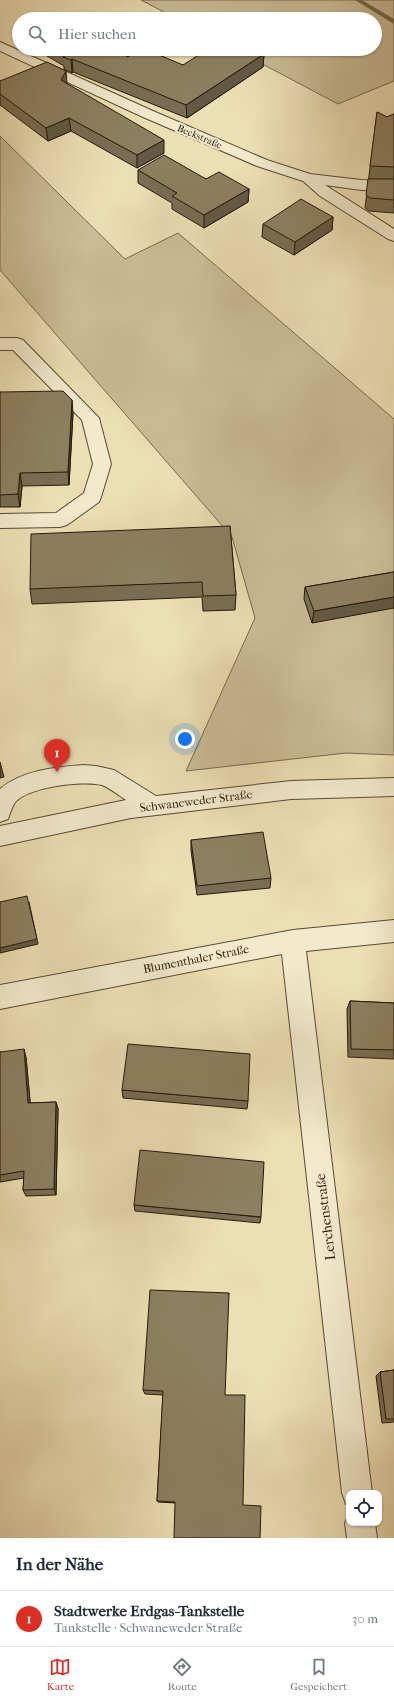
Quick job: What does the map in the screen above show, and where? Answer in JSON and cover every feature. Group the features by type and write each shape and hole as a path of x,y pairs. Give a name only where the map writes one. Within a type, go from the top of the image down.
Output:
{"street":[{"name":"Beckstraße","path":"0,46 12,52"},
{"name":"Beckstraße","path":"22,56 148,114 262,163 308,178 325,193 394,236"},
{"path":"308,178 361,185 394,186"},
{"path":"0,344 17,344 90,418 102,464 92,497 60,520 0,521"},
{"path":"0,812 5,798 21,785 55,777 83,773 106,777 153,806"},
{"name":"Schwaneweder Straße","path":"0,836 131,808 291,790 394,787"},
{"name":"Blumenthaler Straße","path":"0,997 293,941 394,932"},
{"name":"Lerchenstraße","path":"293,941 357,1490"},
{"path":"360,1526 362,1538"}],"shaded area":[{"path":"141,0 394,0 394,81 338,104 247,56 382,56 382,12 164,12"},
{"path":"0,136 125,259 178,233 394,419 394,755 346,753 186,771 255,618 232,537 0,270"}],"building":[{"path":"162,56 183,65 197,56 261,56 186,105 72,59 63,57"},
{"path":"47,62 66,71 61,80 164,140 137,155 69,118 46,128 0,94 0,81"},
{"path":"377,112 387,117 394,114 394,167 370,166"},
{"path":"164,155 206,179 219,172 249,189 204,215 172,196 177,193 138,170"},
{"path":"368,179 394,179 394,200 370,198 366,195"},
{"path":"301,199 333,217 295,242 263,224"},
{"path":"63,391 72,400 68,472 20,473 18,494 0,495 0,392"},
{"path":"230,526 236,595 203,596 202,582 30,589 31,534"},
{"path":"394,572 394,597 314,611 305,587"},
{"path":"263,832 271,878 197,886 191,840"},
{"path":"27,896 37,939 0,948 0,902"},
{"path":"350,1001 394,1003 394,1050 351,1049"},
{"path":"128,1044 250,1054 248,1101 122,1090"},
{"path":"24,1049 28,1103 56,1102 54,1189 23,1190 24,1171 0,1175 0,1052"},
{"path":"140,1150 264,1162 261,1217 134,1205"},
{"path":"150,1290 229,1293 225,1395 245,1395 243,1505 261,1506 260,1538 174,1538 175,1502 157,1501 163,1391 143,1390"},
{"path":"394,1370 394,1419 386,1419 380,1372"}],"waterway":[{"path":"358,0 378,12"},
{"path":"382,15 394,22"}],"place":[{"name":"Stadtwerke Erdgas-Tankstelle","path":"57,772"}]}
